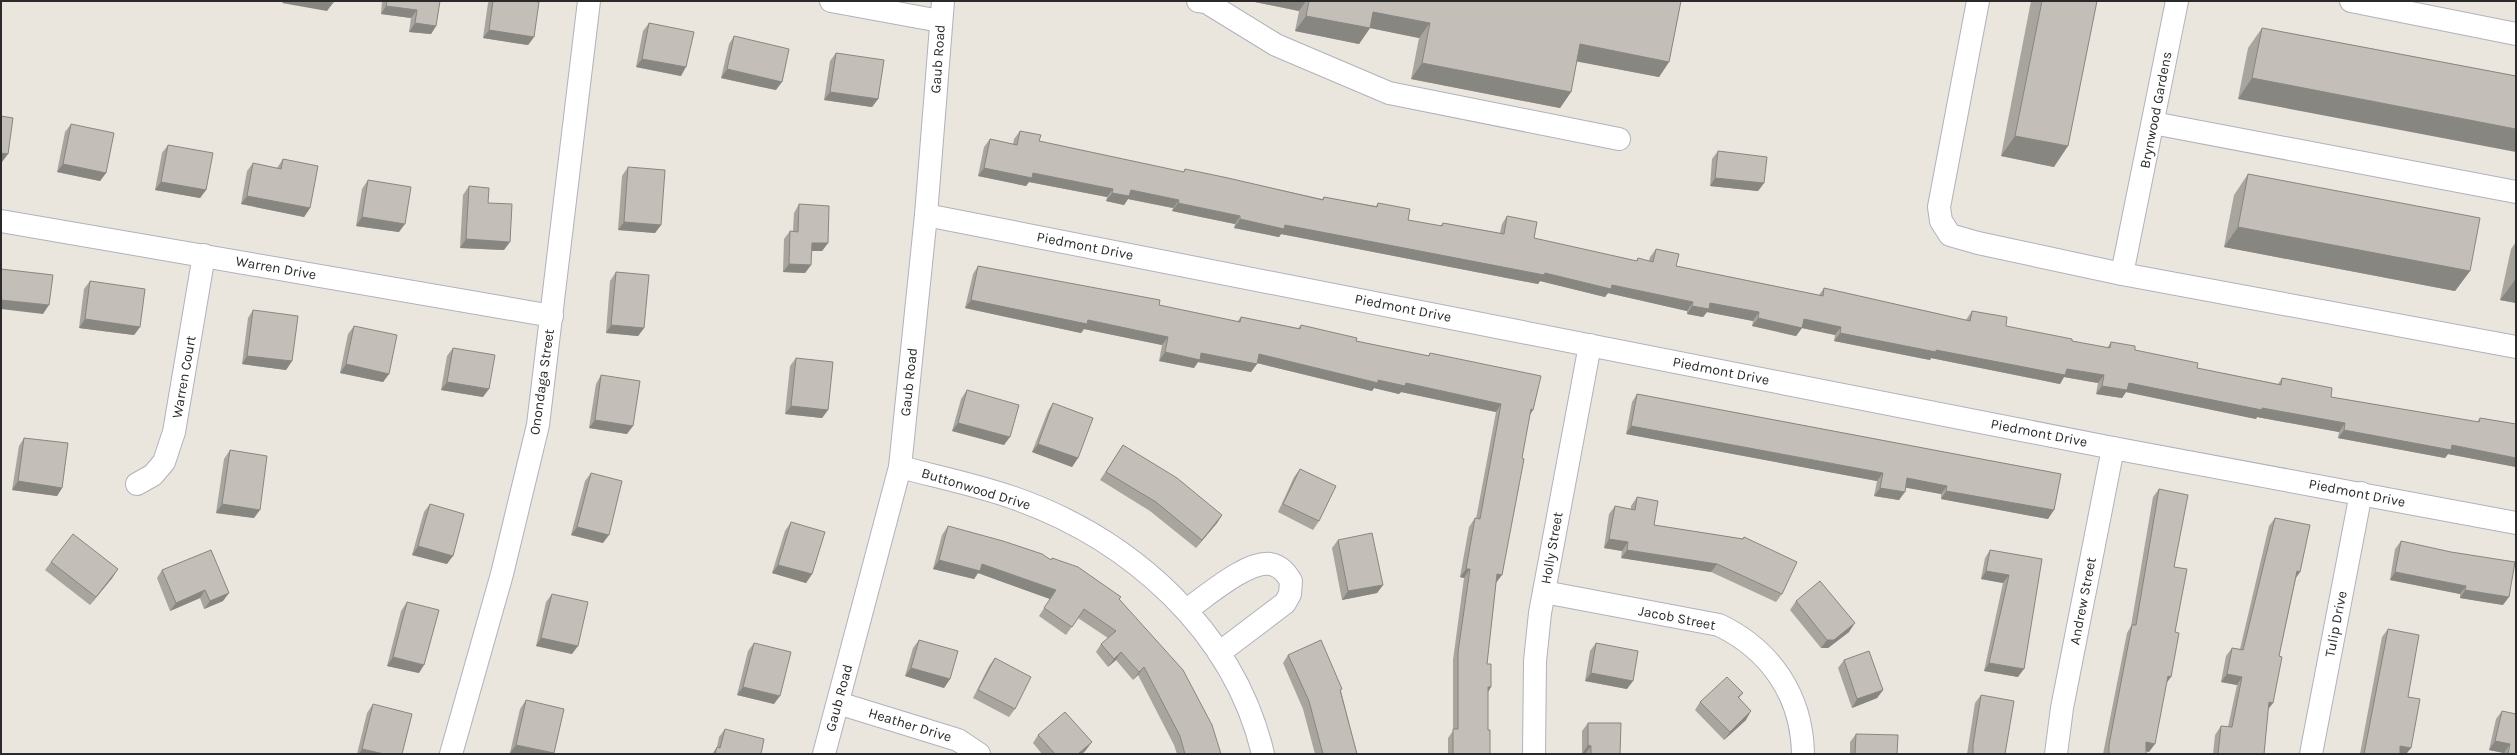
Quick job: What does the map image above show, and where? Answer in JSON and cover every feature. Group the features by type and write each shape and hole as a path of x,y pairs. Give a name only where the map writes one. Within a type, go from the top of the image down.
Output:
{"street":[{"name":"Onondaga Street","path":"451,754 502,574 538,424 589,1"},
{"path":"831,1 941,11"},
{"path":"1198,1 1206,2 1276,45 1390,93 1619,139"},
{"path":"1978,1 1939,207 1941,221 1950,235 1978,243 2122,274 2516,347"},
{"name":"Brynwood Gardens","path":"2122,274 2177,1"},
{"path":"2352,1 2516,34"},
{"name":"Gaub Road","path":"824,754 900,467 926,215 941,11"},
{"path":"2153,123 2516,192"},
{"name":"Piedmont Drive","path":"926,215 2113,448 2516,523"},
{"name":"Warren Drive","path":"1,221 552,316"},
{"name":"Warren Court","path":"137,484 154,475 164,462 174,432 204,255"},
{"name":"Holly Street","path":"1534,754 1535,661 1544,592 1590,345"},
{"name":"Andrew Street","path":"2056,754 2062,708 2113,448"},
{"name":"Buttonwood Drive","path":"900,467 1013,498 1059,516 1108,544 1142,567 1186,610 1219,653 1241,692 1256,727 1263,754"},
{"name":"Tulip Drive","path":"2311,754 2361,494"},
{"path":"1186,610 1244,570 1259,565 1271,564 1284,570 1291,581 1290,594 1285,603 1219,653"},
{"name":"Jacob Street","path":"1544,592 1719,625 1734,632 1769,660 1787,687 1798,715 1803,754"},
{"name":"Heather Drive","path":"838,703 958,740 978,754"}],"building":[{"path":"321,1 334,1 333,3"},
{"path":"387,1 440,1 436,26 415,23 417,10 386,6"},
{"path":"493,1 539,2 534,37 489,30"},
{"path":"1309,1 1681,1 1669,62 1580,44 1571,92 1422,63 1430,23 1373,12 1370,28 1306,16"},
{"path":"2042,1 2097,1 2068,146 2015,136"},
{"path":"649,23 694,32 686,67 642,59"},
{"path":"2262,28 2516,76 2516,129 2252,78"},
{"path":"734,36 789,49 782,82 727,69"},
{"path":"836,53 884,60 878,99 830,92"},
{"path":"1,116 13,118 8,154 1,153"},
{"path":"71,124 114,133 106,173 63,164"},
{"path":"1020,131 1041,135 1039,141 1184,172 1185,169 1323,200 1324,197 1377,207 1378,203 1410,209 1408,220 1442,226 1443,223 1504,234 1507,216 1537,222 1534,238 1637,261 1638,258 1653,262 1656,249 1679,254 1676,266 1823,296 1824,288 1970,321 1972,311 2007,317 2006,326 2072,339 2072,341 2110,348 2111,342 2135,346 2135,350 2198,363 2197,368 2281,385 2282,378 2332,388 2331,397 2479,422 2480,418 2516,424 2516,458 2452,445 2451,450 2344,430 2345,423 2262,408 2262,410 2129,383 2127,390 2102,386 2104,375 2067,369 2065,375 1936,350 1936,352 1840,333 1841,327 1804,319 1802,328 1758,318 1759,312 1710,303 1709,309 1692,306 1693,302 1612,285 1611,289 1545,273 1544,275 1285,225 1284,229 1240,219 1240,216 1178,203 1179,200 1131,190 1129,196 1112,193 1113,189 1033,173 1032,178 984,168 990,139 1017,145"},
{"path":"168,145 213,153 206,190 161,182"},
{"path":"1718,151 1767,157 1764,183 1715,178"},
{"path":"283,159 318,166 310,208 247,196 253,163 281,169"},
{"path":"628,167 665,170 661,225 624,222"},
{"path":"2248,174 2480,218 2470,271 2238,227"},
{"path":"368,180 411,187 405,224 362,217"},
{"path":"469,186 489,188 488,203 512,204 510,242 466,239"},
{"path":"799,204 829,206 828,243 812,243 811,265 789,264 790,231 798,232"},
{"path":"978,266 1160,300 1159,305 1240,322 1241,317 1300,329 1301,325 1357,338 1356,341 1429,356 1430,353 1541,376 1533,410 1531,409 1522,458 1524,459 1502,575 1497,574 1487,664 1491,664 1491,687 1488,687 1488,730 1490,730 1490,754 1453,754 1453,729 1458,729 1458,652 1470,569 1466,569 1475,518 1480,519 1501,404 1406,383 1405,386 1378,380 1378,383 1259,354 1257,364 1201,353 1200,360 1165,352 1168,337 1088,320 1087,324 971,300"},
{"path":"1,269 53,275 49,305 1,300"},
{"path":"616,272 649,275 644,328 611,325"},
{"path":"90,281 145,289 140,327 85,319"},
{"path":"253,310 298,316 292,361 247,356"},
{"path":"354,326 397,335 389,374 346,364"},
{"path":"453,348 495,355 489,389 447,382"},
{"path":"796,358 833,362 828,410 791,406"},
{"path":"601,375 640,381 633,426 595,420"},
{"path":"967,390 1019,405 1010,437 958,423"},
{"path":"1637,394 2061,474 2054,510 1946,491 1947,486 1907,478 1905,492 1880,488 1883,473 1631,426"},
{"path":"1053,403 1093,418 1078,458 1038,444"},
{"path":"24,438 68,443 62,488 18,481"},
{"path":"1123,445 1177,478 1222,515 1202,540 1156,502 1106,472"},
{"path":"230,450 267,456 260,510 222,504"},
{"path":"1300,469 1336,486 1319,521 1283,504"},
{"path":"591,473 622,481 609,535 577,527"},
{"path":"2159,489 2188,495 2174,567 2187,569 2175,632 2179,633 2171,677 2168,676 2155,744 2146,742 2146,754 2109,754 2109,745 2132,625 2136,625"},
{"path":"1637,497 1658,501 1654,525 1743,539 1744,537 1797,562 1782,594 1717,564 1627,550 1628,542 1609,539 1615,506 1635,510"},
{"path":"430,504 464,514 453,556 418,546"},
{"path":"2275,518 2310,525 2300,572 2297,571 2279,656 2282,657 2273,703 2269,702 2264,754 2218,754 2221,726 2232,727 2242,677 2227,674 2232,648 2243,650"},
{"path":"791,522 825,532 812,574 778,565"},
{"path":"948,526 1003,541 1042,554 1051,560 1052,558 1078,567 1121,597 1119,599 1183,670 1212,725 1221,754 1185,754 1180,736 1144,667 1139,672 1121,652 1114,659 1101,644 1116,631 1084,609 1072,627 1044,608 1056,590 982,564 980,571 939,560"},
{"path":"1372,533 1383,585 1348,591 1338,540"},
{"path":"73,534 118,569 96,597 51,562"},
{"path":"2401,541 2451,552 2515,562 2509,597 2465,590 2466,586 2395,572"},
{"path":"211,550 229,593 210,601 205,590 176,603 162,570"},
{"path":"1990,550 2042,559 2024,669 1989,663 2009,575 1986,571"},
{"path":"1820,581 1855,623 1834,640 1827,640 1796,601"},
{"path":"552,594 588,602 578,646 541,638"},
{"path":"407,602 439,610 424,665 393,657"},
{"path":"2388,629 2419,635 2408,697 2420,699 2411,748 2400,746 2400,754 2364,754"},
{"path":"919,640 958,651 950,679 911,668"},
{"path":"1321,640 1342,689 1340,690 1357,754 1323,754 1309,701 1288,655"},
{"path":"754,643 791,652 780,696 743,687"},
{"path":"1596,643 1638,651 1633,681 1591,673"},
{"path":"1869,651 1883,690 1857,699 1844,660"},
{"path":"995,658 1031,677 1015,709 978,690"},
{"path":"1727,677 1743,693 1738,697 1751,711 1730,732 1700,702"},
{"path":"1981,695 2014,701 2005,754 1973,754 1973,745"},
{"path":"526,700 564,709 554,753 516,745"},
{"path":"373,704 412,714 402,754 384,754 362,749"},
{"path":"2502,711 2516,714 2516,754 2508,754 2510,744 2495,741"},
{"path":"1065,712 1092,742 1078,754 1055,754 1038,735"},
{"path":"1588,723 1621,723 1620,754 1591,754 1591,746 1588,745"},
{"path":"725,729 764,739 761,754 715,754 717,747 720,748"},
{"path":"1856,734 1898,735 1897,754 1855,754"}]}
